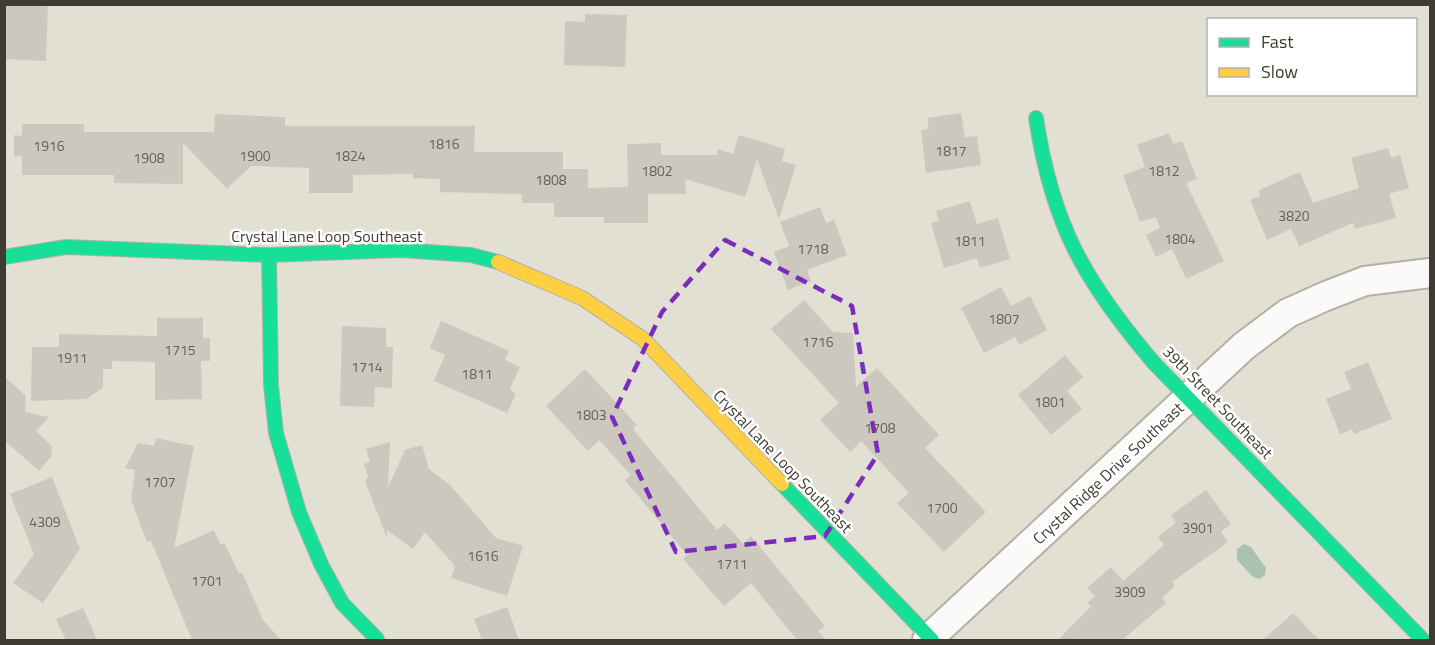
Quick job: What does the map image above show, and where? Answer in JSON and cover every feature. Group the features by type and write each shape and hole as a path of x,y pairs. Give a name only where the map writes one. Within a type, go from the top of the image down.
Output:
{"street":[{"name":"39th Street Southeast","path":"1036,118 1044,177 1054,208 1082,268 1100,296 1188,399 1221,429 1423,640"},
{"name":"Crystal Lane Loop Southeast","path":"4,257 28,251 66,247 269,255 401,250 471,255 511,266 582,298 643,339 930,640"},
{"path":"269,255 271,386 276,433 299,512 321,564 342,603 377,639"},
{"name":"Crystal Ridge Drive Southeast","path":"930,640 1244,346 1288,313 1365,281 1431,273"}],"highlighted area":[{"path":"725,240 852,306 878,454 825,536 676,552 612,417 662,312"}],"shaded area":[{"path":"1244,544 1251,547 1266,568 1265,575 1260,579 1253,577 1237,560 1237,549"}],"building":[{"path":"6,4 48,4 46,61 4,59"},
{"path":"585,14 627,15 625,67 564,65 565,21 585,22"},
{"path":"961,113 965,137 977,136 981,165 926,173 921,130 929,129 927,118"},
{"path":"215,114 285,117 285,126 475,126 474,152 563,152 563,169 588,169 588,188 628,187 627,144 661,143 661,155 717,155 718,149 733,154 739,135 785,149 782,161 796,165 779,219 757,159 745,197 685,179 686,194 648,194 648,223 604,223 604,217 554,217 554,203 522,203 522,194 440,192 440,179 413,178 413,174 353,175 353,193 309,193 309,168 251,166 227,189 183,143 183,184 114,183 114,175 22,175 22,156 14,157 14,135 22,136 22,124 84,124 84,132 214,132"},
{"path":"1169,133 1173,144 1182,141 1197,179 1186,183 1224,261 1186,279 1172,249 1156,257 1146,235 1160,228 1156,217 1140,222 1123,175 1145,167 1137,145"},
{"path":"1388,148 1391,158 1400,155 1409,188 1389,194 1396,218 1355,229 1353,223 1299,246 1291,229 1267,240 1250,200 1260,196 1259,190 1300,172 1313,203 1359,188 1351,158"},
{"path":"970,201 977,224 998,218 1010,259 980,268 977,258 944,268 931,223 939,221 936,211"},
{"path":"820,207 826,223 834,220 847,255 807,270 811,281 788,290 774,252 789,246 780,222"},
{"path":"1001,287 1011,306 1030,296 1047,330 1019,345 1015,337 984,353 961,308"},
{"path":"804,300 833,332 853,333 856,387 877,368 939,435 925,448 986,512 944,552 897,503 909,493 861,441 850,452 820,420 839,403 771,329"},
{"path":"157,318 203,318 203,338 210,338 210,361 201,361 202,399 155,400 155,362 112,361 112,369 103,369 103,388 86,399 31,401 32,347 59,347 59,334 157,336"},
{"path":"441,321 509,351 505,360 520,367 510,389 516,394 507,413 434,381 445,355 430,348"},
{"path":"342,326 386,328 386,347 393,347 392,388 375,387 374,407 340,406"},
{"path":"1065,355 1083,377 1067,391 1082,409 1051,435 1018,395"},
{"path":"1368,362 1392,419 1354,434 1352,429 1340,434 1326,399 1351,389 1344,372"},
{"path":"585,369 637,425 633,429 717,530 725,523 743,544 751,536 825,626 818,631 826,640 797,640 751,583 724,606 683,559 687,555 625,480 631,475 599,440 588,451 546,406"},
{"path":"4,376 26,396 25,412 49,417 36,431 52,446 51,457 39,471 4,440"},
{"path":"156,438 194,446 174,548 214,530 220,544 225,544 239,574 242,572 263,620 281,640 192,640 151,541 147,542 131,500 135,470 125,468 138,443 154,446"},
{"path":"390,442 388,487 405,450 422,445 429,469 450,485 496,538 523,546 507,596 451,578 455,566 425,532 413,549 387,530 387,538 365,481 368,477 364,464 370,462 366,449"},
{"path":"52,477 80,549 43,603 13,583 34,554 10,494"},
{"path":"1206,490 1231,524 1221,532 1228,542 1172,582 1175,586 1162,598 1166,603 1122,640 1058,640 1091,606 1087,603 1095,596 1087,588 1111,567 1123,581 1164,545 1158,537 1176,523 1171,515"},
{"path":"507,607 519,640 482,640 474,619"},
{"path":"83,608 97,640 66,640 56,619"},
{"path":"1293,613 1319,640 1263,640"}],"traffic: fast":[{"path":"1036,118 1051,190 1062,221 1075,250 1109,306 1154,363 1423,640"},
{"path":"4,257 66,247 269,255 401,250 471,255 498,262"},
{"path":"269,255 271,385 276,433 299,512 321,564 342,603 377,639"},
{"path":"782,484 932,640"}],"traffic: slow":[{"path":"498,262 582,298 643,339 782,484"}]}
